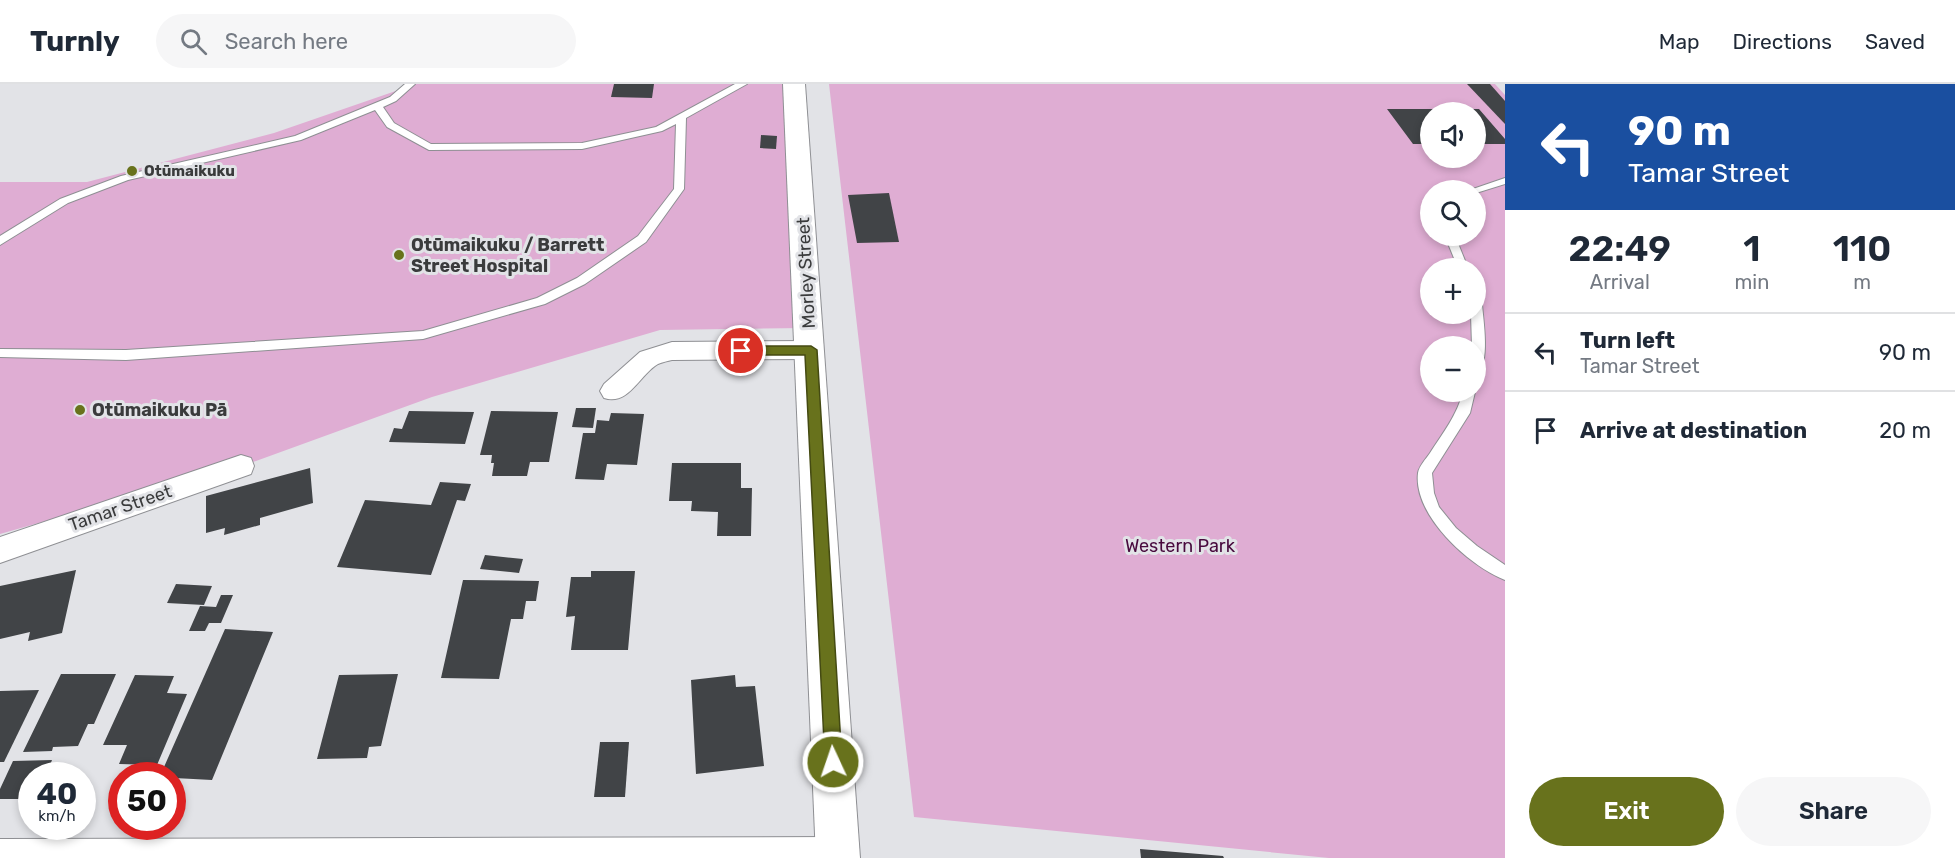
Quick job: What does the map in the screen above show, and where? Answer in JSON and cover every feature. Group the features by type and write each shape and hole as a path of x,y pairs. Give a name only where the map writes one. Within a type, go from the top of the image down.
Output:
{"main road":[{"name":"Morley Street","path":"794,84 811,350 838,856"}],"street":[{"path":"613,391 649,358 672,351 811,350"},
{"name":"Tamar Street","path":"0,550 241,466"},
{"path":"0,856 838,856"}],"lane":[{"path":"0,241 64,201 125,178 298,138 393,99 410,84"},
{"path":"377,105 390,125 429,147 582,146 659,129 742,84"},
{"path":"0,352 126,355 423,335 541,301 581,281 642,239 679,189 681,118"},
{"path":"1486,187 1505,181"},
{"path":"1467,402 1465,409 1425,472 1429,500 1455,537 1481,559 1505,573"}],"green space":[{"name":"Otūmaikuku / Barrett Street Hospital","path":"416,84 784,84 805,328 660,330 432,397 256,461 0,534 0,182 87,182 274,133"},
{"name":"Western Park","path":"829,84 1495,84 1505,95 1505,858 1329,858 914,817"}],"building":[{"path":"614,84 654,84 652,98 611,97"},
{"path":"1467,84 1490,84 1505,101 1505,124 1486,102"},
{"path":"1387,109 1420,109 1420,144 1413,144"},
{"path":"1486,117 1505,139 1505,144 1486,144"},
{"path":"761,135 777,136 776,149 760,148"},
{"path":"889,193 899,242 857,243 848,195"},
{"path":"576,408 596,408 593,428 572,427"},
{"path":"409,411 474,412 465,444 389,442 394,428 402,429"},
{"path":"491,411 558,412 549,462 530,462 527,476 492,476 494,463 491,463 492,455 480,455"},
{"path":"611,413 644,414 637,465 607,464 604,480 575,479 583,433 595,433 597,420 609,421"},
{"path":"672,463 741,463 741,488 752,488 751,536 717,536 718,512 691,511 692,501 669,501"},
{"path":"310,468 313,503 260,518 260,525 224,535 225,528 206,533 206,496"},
{"path":"440,482 471,484 465,501 457,500 431,575 337,567 365,500 431,505"},
{"path":"485,555 523,559 519,573 480,569"},
{"path":"76,570 62,633 28,641 30,632 0,639 0,586"},
{"path":"591,571 635,571 628,650 571,650 575,616 566,617 571,577 591,577"},
{"path":"463,580 539,581 536,601 526,601 523,619 511,619 499,679 441,678"},
{"path":"176,584 212,586 204,605 167,603"},
{"path":"221,595 233,595 221,623 209,623 205,631 189,631 200,606 216,607"},
{"path":"225,629 273,632 212,780 186,779 186,762 166,762"},
{"path":"61,674 116,674 94,724 88,724 78,746 53,747 52,751 23,752"},
{"path":"398,674 381,746 369,747 367,758 317,759 339,675"},
{"path":"135,675 174,676 167,693 187,694 158,762 120,762 127,745 103,745"},
{"path":"735,675 736,687 755,686 764,766 696,774 691,680"},
{"path":"39,690 4,762 0,762 0,691"},
{"path":"600,742 629,742 625,797 594,797"},
{"path":"52,760 51,762 18,762 18,799 0,799 0,789 13,761"},
{"path":"1140,849 1223,856 1224,858 1141,858"}],"place":[{"name":"Otūmaikuku","path":"132,171"},
{"name":"Otūmaikuku / Barrett Street Hospital","path":"399,255"},
{"name":"Otūmaikuku Pā","path":"80,410"}],"route":[{"path":"741,351 811,350 833,762"}]}
